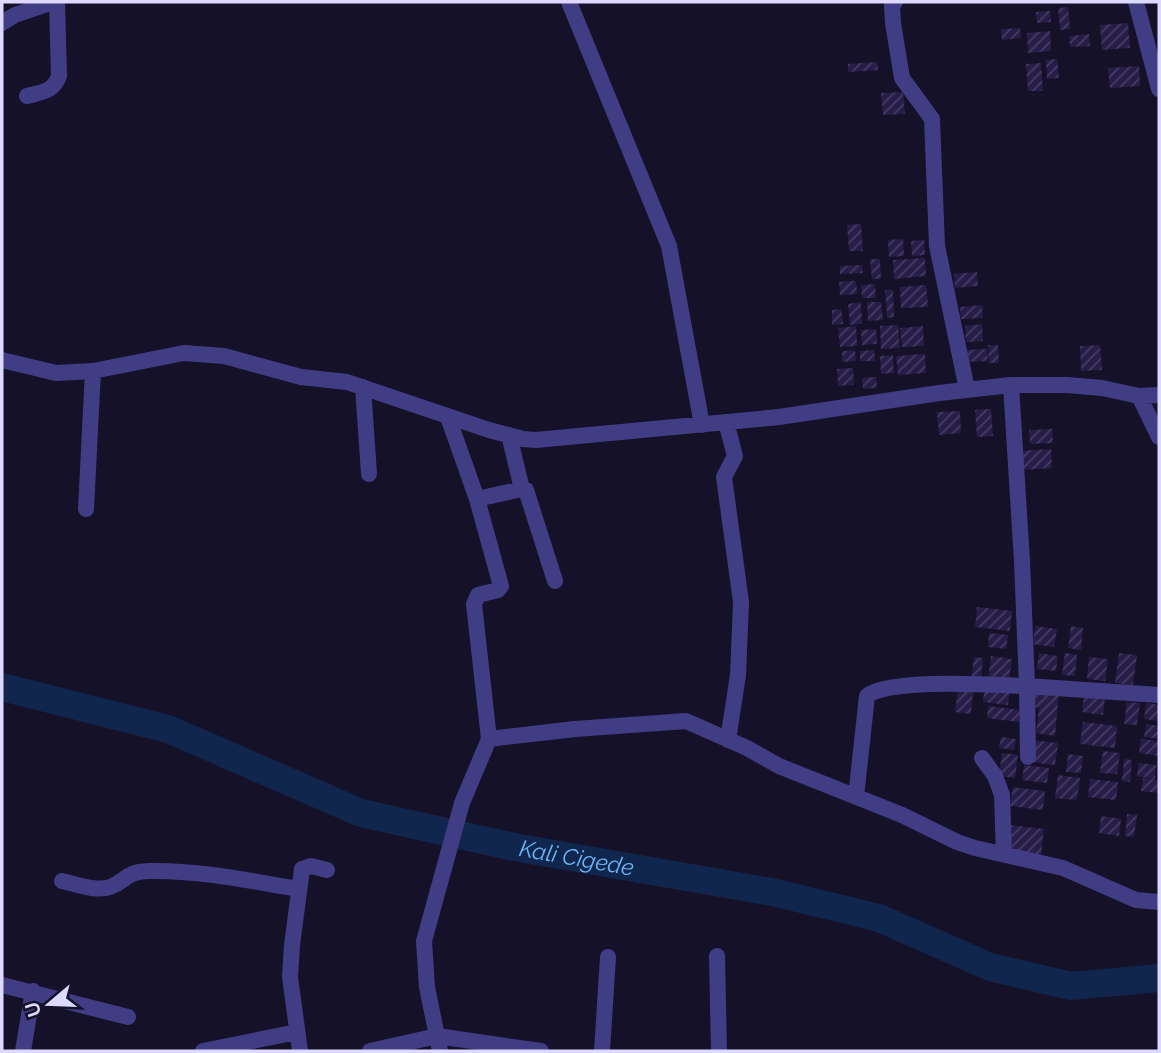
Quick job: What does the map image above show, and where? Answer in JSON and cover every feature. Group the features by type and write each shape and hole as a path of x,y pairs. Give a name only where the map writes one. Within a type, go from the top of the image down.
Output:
{"street":[{"path":"2,23 15,15 55,2 59,76 54,87 48,91 27,96"},
{"path":"569,2 668,246 702,425"},
{"path":"1136,2 1159,89"},
{"path":"890,3 902,78 932,119 937,246 967,389"},
{"path":"2,360 55,373 93,371 158,357 202,353 236,359 301,377 363,387 448,417 536,440 702,425 1011,385 1066,385 1102,388 1139,396 1159,395"},
{"path":"86,509 93,371"},
{"path":"1011,385 1022,561 1028,757"},
{"path":"363,387 369,474"},
{"path":"1139,396 1159,437"},
{"path":"439,1044 427,987 424,941 462,803 489,739 474,604 478,595 498,590 501,580 477,499 448,417"},
{"path":"726,422 735,459 724,477 741,602 738,675 728,740"},
{"path":"509,435 523,489 528,494 555,581"},
{"path":"477,499 523,489"},
{"path":"856,797 866,698 869,694 936,683 1159,695"},
{"path":"489,739 678,720 693,723 779,766 902,815 957,842 1063,868 1136,900 1159,902"},
{"path":"982,758 995,776 1002,795 1004,854"},
{"path":"300,1051 290,977 299,889 304,867 327,870"},
{"path":"62,881 105,888 112,887 133,873 187,872 221,875 299,889"},
{"path":"717,956 719,1051"},
{"path":"602,1051 608,957"},
{"path":"2,985 128,1017"},
{"path":"23,1051 33,991"},
{"path":"203,1051 297,1032"},
{"path":"370,1051 439,1044 541,1051"}],"building":[{"path":"1068,7 1070,29 1060,30 1058,8"},
{"path":"1050,11 1051,22 1037,23 1036,12"},
{"path":"1128,23 1130,48 1102,50 1100,25"},
{"path":"1020,28 1021,38 1002,40 1001,29"},
{"path":"1050,31 1051,51 1028,53 1027,33"},
{"path":"1089,34 1090,46 1070,47 1069,36"},
{"path":"1057,59 1059,78 1047,79 1046,60"},
{"path":"877,62 878,70 848,72 848,64"},
{"path":"1041,63 1043,91 1028,91 1026,64"},
{"path":"1139,66 1140,86 1110,88 1108,68"},
{"path":"903,92 905,114 883,115 881,93"},
{"path":"861,224 863,251 849,251 847,225"},
{"path":"903,239 904,256 889,257 888,240"},
{"path":"924,240 925,255 912,256 911,241"},
{"path":"925,258 926,276 894,279 893,260"},
{"path":"870,259 880,259 881,279 872,279"},
{"path":"862,265 863,273 840,274 840,266"},
{"path":"977,272 978,286 955,288 954,274"},
{"path":"856,281 857,294 840,295 839,282"},
{"path":"875,284 876,298 862,298 861,285"},
{"path":"926,285 928,307 901,308 900,287"},
{"path":"885,290 893,290 894,317 887,318"},
{"path":"861,302 862,324 850,325 848,304"},
{"path":"867,302 881,302 883,320 868,321"},
{"path":"982,305 983,318 961,319 960,307"},
{"path":"841,309 843,324 832,325 832,310"},
{"path":"982,324 983,341 966,342 965,326"},
{"path":"898,325 900,348 881,349 880,326"},
{"path":"856,326 857,346 840,347 838,328"},
{"path":"923,326 924,346 902,347 900,328"},
{"path":"876,329 877,344 862,345 861,330"},
{"path":"988,345 998,345 999,363 989,363"},
{"path":"1100,345 1102,370 1081,371 1080,346"},
{"path":"987,349 988,361 965,362 964,350"},
{"path":"855,350 856,361 842,362 842,351"},
{"path":"874,350 875,361 860,361 860,351"},
{"path":"925,354 926,373 898,375 896,356"},
{"path":"893,355 894,373 881,374 880,356"},
{"path":"853,368 854,385 838,386 837,369"},
{"path":"876,377 877,388 863,389 862,378"},
{"path":"991,409 993,436 977,437 975,410"},
{"path":"960,411 961,433 939,435 937,412"},
{"path":"1052,429 1053,443 1030,444 1029,430"},
{"path":"1051,449 1052,468 1019,470 1018,451"},
{"path":"977,607 1012,611 1010,631 975,627"},
{"path":"1035,626 1057,629 1054,647 1033,644"},
{"path":"1071,626 1083,628 1081,650 1068,648"},
{"path":"989,633 1008,635 1006,649 988,647"},
{"path":"1039,653 1058,656 1056,671 1037,669"},
{"path":"1065,653 1077,655 1075,676 1062,675"},
{"path":"1119,653 1137,655 1133,685 1115,683"},
{"path":"991,656 1012,659 1009,682 988,680"},
{"path":"974,657 983,658 981,681 971,680"},
{"path":"1089,657 1108,659 1105,681 1087,679"},
{"path":"985,686 1010,690 1008,705 983,702"},
{"path":"958,687 973,689 971,714 955,712"},
{"path":"1034,689 1059,692 1055,736 1036,733 1039,708 1032,707"},
{"path":"1084,694 1105,697 1103,715 1082,712"},
{"path":"1127,702 1140,703 1137,725 1124,724"},
{"path":"1146,703 1159,705 1159,721 1144,719"},
{"path":"988,706 1020,710 1019,722 987,718"},
{"path":"1083,722 1117,726 1115,748 1080,744"},
{"path":"1146,724 1159,726 1159,739 1144,737"},
{"path":"1001,737 1016,739 1014,750 999,748"},
{"path":"1141,739 1159,741 1159,756 1139,753"},
{"path":"1032,740 1058,743 1055,765 1030,762"},
{"path":"1103,751 1120,753 1117,774 1100,773"},
{"path":"1002,753 1018,755 1015,778 999,776"},
{"path":"1068,754 1083,756 1081,773 1066,772"},
{"path":"1124,759 1132,760 1130,782 1122,781"},
{"path":"1139,763 1156,765 1155,779 1137,776"},
{"path":"1024,765 1049,768 1047,783 1022,780"},
{"path":"1058,775 1080,778 1077,800 1055,798"},
{"path":"1143,778 1159,780 1159,793 1141,791"},
{"path":"1090,779 1118,782 1116,800 1088,797"},
{"path":"1013,787 1045,791 1043,810 1010,806"},
{"path":"1127,814 1137,815 1134,837 1125,836"},
{"path":"1101,816 1121,819 1119,836 1099,833"},
{"path":"1009,825 1044,829 1041,856 1006,852"}],"waterway":[{"name":"Kali Cigede","path":"2,687 168,729 361,813 514,847 772,892 879,918 990,967 1071,986 1159,978"}]}
